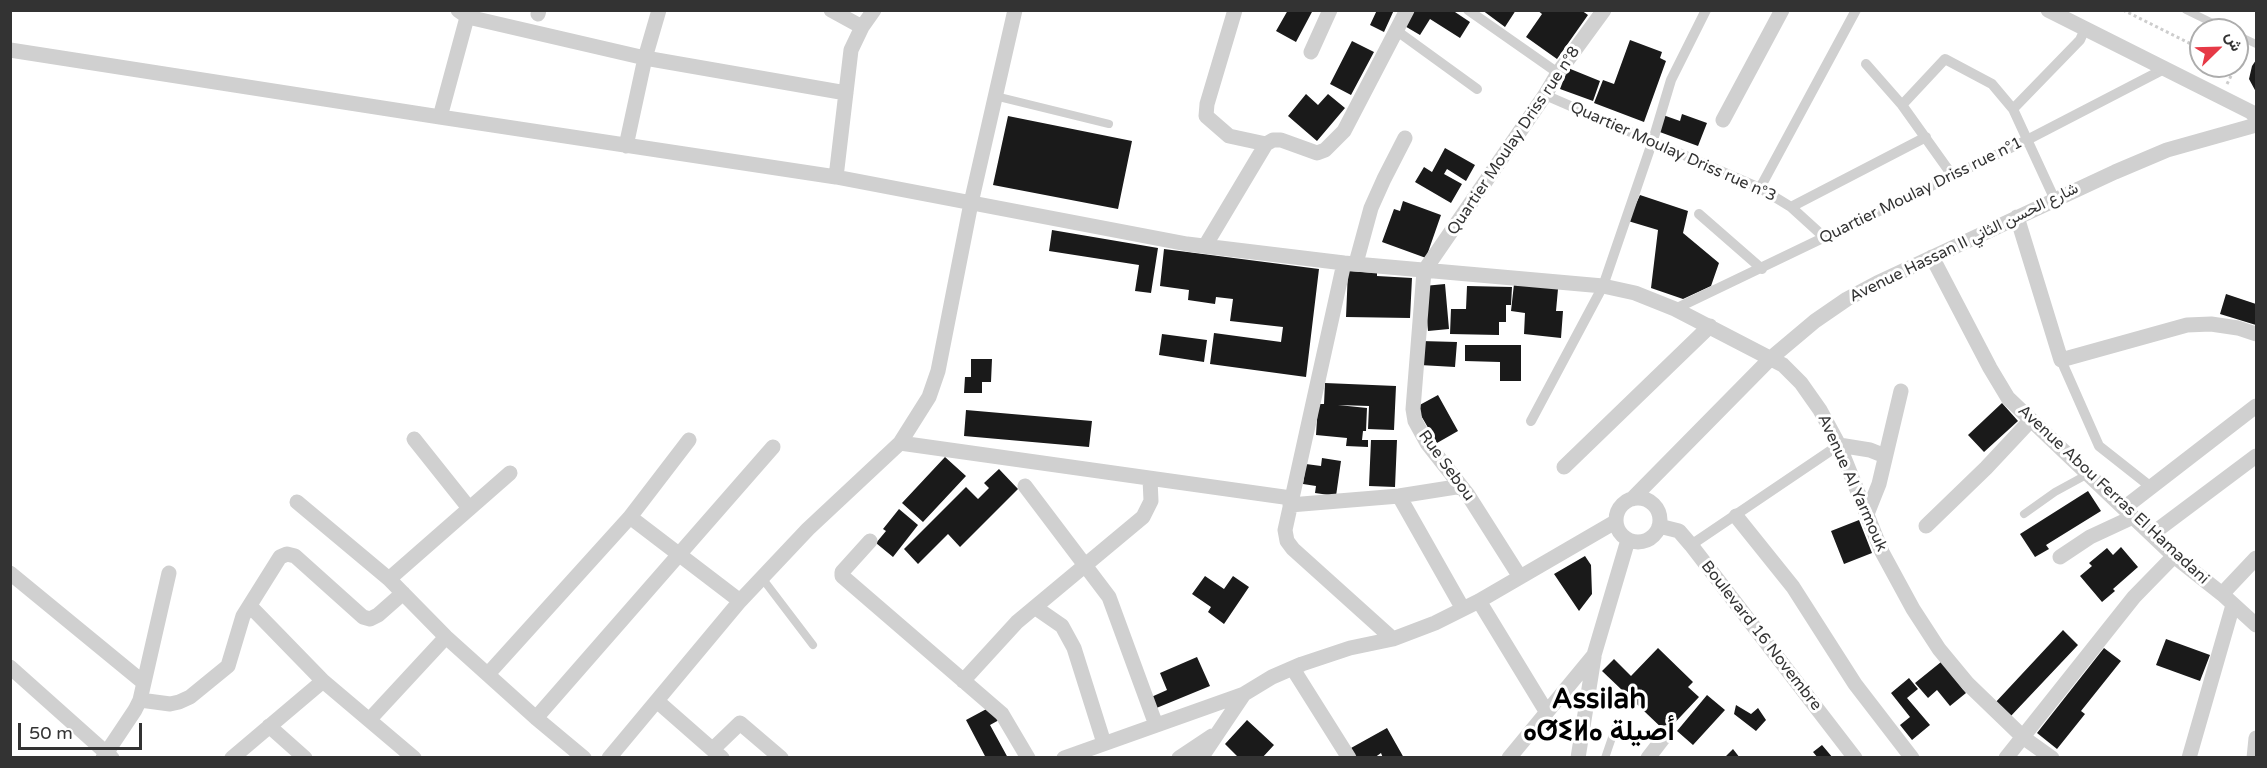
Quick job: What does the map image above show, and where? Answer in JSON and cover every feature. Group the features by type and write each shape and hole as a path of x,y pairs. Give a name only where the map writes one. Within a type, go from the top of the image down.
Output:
{"street":[{"path":"626,146 645,58 659,10"},
{"path":"831,10 862,27"},
{"path":"836,177 851,51 862,27 874,10"},
{"path":"609,758 740,601 808,529 900,443 929,397 938,371 971,203 1015,10"},
{"path":"1234,10 1207,104 1206,116 1228,136 1266,144"},
{"path":"1311,52 1330,10"},
{"path":"1205,246 1266,144 1273,140 1281,140 1317,153 1325,150 1344,131 1407,10"},
{"path":"1468,10 1558,73"},
{"name":"Quartier Moulay Driss rue n°8","path":"1424,272 1558,73 1604,10"},
{"path":"1532,421 1603,286 1671,80 1706,10"},
{"path":"1723,120 1782,10"},
{"path":"1760,188 1856,10"},
{"path":"2048,10 2166,68 2254,115"},
{"path":"440,117 465,13 645,58 846,93"},
{"path":"2013,109 2080,40 2085,29"},
{"path":"1397,31 1477,89"},
{"name":"Avenue Al Yarmouk","path":"10,50 836,177 1205,246 1424,272 1442,270 1603,286 1635,293 1675,309 1771,358 1783,365 1801,382 1820,410 1839,445 1882,552 1913,609 1939,649 1968,684 2024,738 2052,758"},
{"path":"1902,105 1945,59 1992,84 2013,109 2055,200"},
{"path":"1866,63 1902,105 1952,176"},
{"name":"Quartier Moulay Driss rue n°1","path":"1675,309 2026,140 2166,68"},
{"name":"Quartier Moulay Driss rue n°3","path":"1545,94 1760,188 1791,207 1824,237"},
{"name":"Avenue Hassan II شارع الحسن الثاني","path":"1632,499 1771,358 1815,321 1847,299 2017,217 2167,150 2254,115"},
{"path":"1791,207 1926,137"},
{"path":"1393,639 1293,549 1287,541 1285,530 1350,263 1383,178 1405,138"},
{"path":"1699,214 1762,269"},
{"path":"2017,217 2061,360 2099,446 2151,487"},
{"name":"Avenue Abou Ferras El Hamadani","path":"1932,257 2008,398 2174,556 2222,594 2256,625"},
{"name":"Rue Sebou","path":"1424,272 1413,409 1415,421 1427,443 1462,488 1520,577"},
{"path":"2061,360 2187,325 2211,324 2238,328 2256,334"},
{"path":"1564,467 1710,326"},
{"path":"1867,514 1879,484 1901,391"},
{"path":"2060,557 2128,512 2151,487 2256,406"},
{"path":"1926,526 1986,468 2030,420"},
{"path":"414,439 469,508"},
{"path":"488,674 630,517 690,440"},
{"path":"900,443 1291,502 1399,496 1462,488"},
{"path":"1691,545 1839,445 1870,450 1885,456"},
{"path":"536,718 773,447"},
{"path":"2152,534 2256,456"},
{"path":"388,579 510,473"},
{"path":"963,681 1017,622 1143,517 1151,501 1149,479"},
{"path":"1025,486 1109,597 1156,725"},
{"path":"1399,496 1463,609"},
{"path":"1640,498 1653,505 1660,519 1655,533 1643,542 1628,540 1617,529 1616,522 1620,507 1632,499 1640,498"},
{"path":"297,502 388,579 446,637 584,758"},
{"path":"1736,516 1793,587 1855,684 1912,758"},
{"path":"630,517 740,601"},
{"path":"1064,758 1244,694 1272,677 1302,664 1350,648 1393,639 1435,623 1479,601 1616,522"},
{"name":"Boulevard 16 Novembre","path":"1659,526 1679,531 1691,545 1855,758"},
{"path":"1578,758 1594,656 1628,540"},
{"path":"870,541 842,572 842,576 1002,714 1028,758"},
{"path":"140,700 170,704 178,702 190,697 228,666 243,616 280,557 287,554 295,556 363,617 370,619 378,615 403,593"},
{"path":"2006,758 2134,597 2174,556"},
{"path":"2222,594 2256,558"},
{"path":"10,573 144,683"},
{"path":"10,667 107,756 140,700 169,573"},
{"path":"1479,601 1546,711"},
{"path":"2189,758 2233,605"},
{"path":"250,606 323,681 414,758"},
{"path":"1036,608 1062,626 1074,648 1104,743"},
{"path":"370,719 446,637"},
{"path":"1509,758 1594,656"},
{"path":"1293,669 1349,758"},
{"path":"232,758 323,681"},
{"path":"1201,758 1244,694"},
{"path":"657,700 718,753 737,724 743,723 781,758"},
{"path":"269,726 305,758"},
{"path":"1179,758 1218,732"},
{"path":"1648,758 1668,732"},
{"path":"2254,758 2256,738"}],"lane":[{"path":"2186,10 2202,18"},
{"path":"995,96 1109,124"},
{"path":"2024,514 2055,492 2088,474"},
{"path":"762,578 813,645"},
{"path":"1605,758 1617,723"}],"path":[{"path":"2123,10 2189,43"}],"building":[{"path":"1288,10 1313,10 1296,42 1276,31"},
{"path":"1377,10 1394,10 1384,32 1370,25"},
{"path":"1412,10 1452,10 1470,22 1460,38 1430,19 1420,35 1403,25"},
{"path":"1482,10 1516,10 1505,27"},
{"path":"1537,10 1581,10 1588,15 1557,59 1526,37 1542,14"},
{"path":"1630,40 1662,52 1660,58 1666,61 1644,122 1594,103 1603,80 1614,84"},
{"path":"1352,41 1374,52 1351,95 1330,84"},
{"path":"2256,60 2256,92 2249,79"},
{"path":"1568,68 1600,81 1593,101 1560,89"},
{"path":"1306,94 1318,105 1328,94 1345,108 1317,141 1288,116"},
{"path":"1682,114 1707,123 1698,146 1657,131 1663,115 1680,121"},
{"path":"1008,116 1132,141 1118,209 993,185"},
{"path":"1445,148 1475,165 1466,181 1447,169 1444,174 1462,184 1451,203 1415,182 1424,167 1432,172"},
{"path":"1640,195 1688,211 1683,233 1719,263 1711,286 1683,299 1651,288 1658,230 1628,221"},
{"path":"1403,201 1441,215 1426,258 1382,242 1394,209 1400,211"},
{"path":"1052,230 1158,248 1151,293 1135,291 1139,265 1049,251"},
{"path":"1164,249 1319,269 1306,377 1210,364 1214,333 1281,342 1283,327 1230,321 1233,299 1216,297 1215,304 1188,300 1189,290 1160,286"},
{"path":"1348,271 1377,273 1377,276 1412,278 1410,318 1346,317"},
{"path":"1445,284 1449,329 1428,331 1424,286"},
{"path":"1514,284 1558,289 1556,311 1563,311 1561,338 1524,334 1525,313 1511,311"},
{"path":"1467,286 1512,287 1511,305 1506,305 1506,322 1499,322 1499,335 1450,334 1451,309 1466,309"},
{"path":"2226,294 2256,304 2256,325 2220,314"},
{"path":"1162,334 1207,340 1204,362 1159,355"},
{"path":"1421,341 1457,342 1455,367 1420,365"},
{"path":"1465,345 1521,345 1521,381 1500,381 1500,362 1465,361"},
{"path":"971,359 992,359 991,382 982,382 982,393 964,393 965,377 971,377"},
{"path":"1325,383 1396,386 1394,430 1368,429 1369,406 1338,405 1367,408 1366,431 1363,431 1362,440 1368,440 1368,447 1346,446 1347,438 1316,435 1318,404 1324,404"},
{"path":"1438,395 1458,431 1437,443 1416,407"},
{"path":"2002,403 2018,421 1984,452 1968,435"},
{"path":"966,410 1092,421 1089,447 964,436"},
{"path":"1371,440 1397,440 1395,487 1369,486"},
{"path":"945,457 966,476 923,522 902,503"},
{"path":"1322,458 1341,461 1336,496 1315,493 1316,486 1303,484 1306,464 1321,466"},
{"path":"999,469 1018,489 960,547 948,534 918,564 904,549 966,487 978,499 989,488 984,483"},
{"path":"2088,491 2101,511 2046,545 2049,549 2035,557 2020,534"},
{"path":"899,509 918,525 893,557 876,543 886,531 883,529"},
{"path":"1859,520 1872,553 1844,564 1831,531"},
{"path":"2121,547 2138,567 2102,602 2080,576 2092,566 2089,563 2107,548 2113,555"},
{"path":"1585,556 1591,565 1592,594 1579,611 1554,574"},
{"path":"1205,576 1224,589 1233,576 1249,587 1224,624 1208,612 1211,607 1192,594"},
{"path":"2063,630 2078,645 2009,718 1994,704"},
{"path":"2166,639 2210,655 2200,681 2156,665"},
{"path":"1658,648 1693,682 1688,687 1699,697 1666,732 1602,671 1614,659 1631,676"},
{"path":"2104,648 2121,661 2081,711 2085,714 2057,749 2037,733"},
{"path":"1197,657 1210,686 1154,709 1149,698 1167,690 1160,673"},
{"path":"1941,662 1966,693 1950,706 1937,690 1928,698 1915,683"},
{"path":"1909,678 1918,689 1907,698 1930,725 1912,740 1900,725 1910,717 1891,693"},
{"path":"1707,695 1725,710 1693,745 1677,731"},
{"path":"1736,705 1751,714 1758,708 1766,720 1756,731 1734,714"},
{"path":"992,706 999,720 990,725 1008,758 986,758 966,720"},
{"path":"1247,720 1274,745 1262,758 1239,758 1225,744"},
{"path":"1387,728 1404,758 1383,758 1381,753 1374,758 1356,758 1351,748"},
{"path":"1822,745 1833,758 1818,758 1813,752"},
{"path":"1733,749 1740,758 1724,758"}],"district":[{"name":"Assilah ⴰⵚⵉⵍⴰ أصيلة","path":"1599,717"}]}
